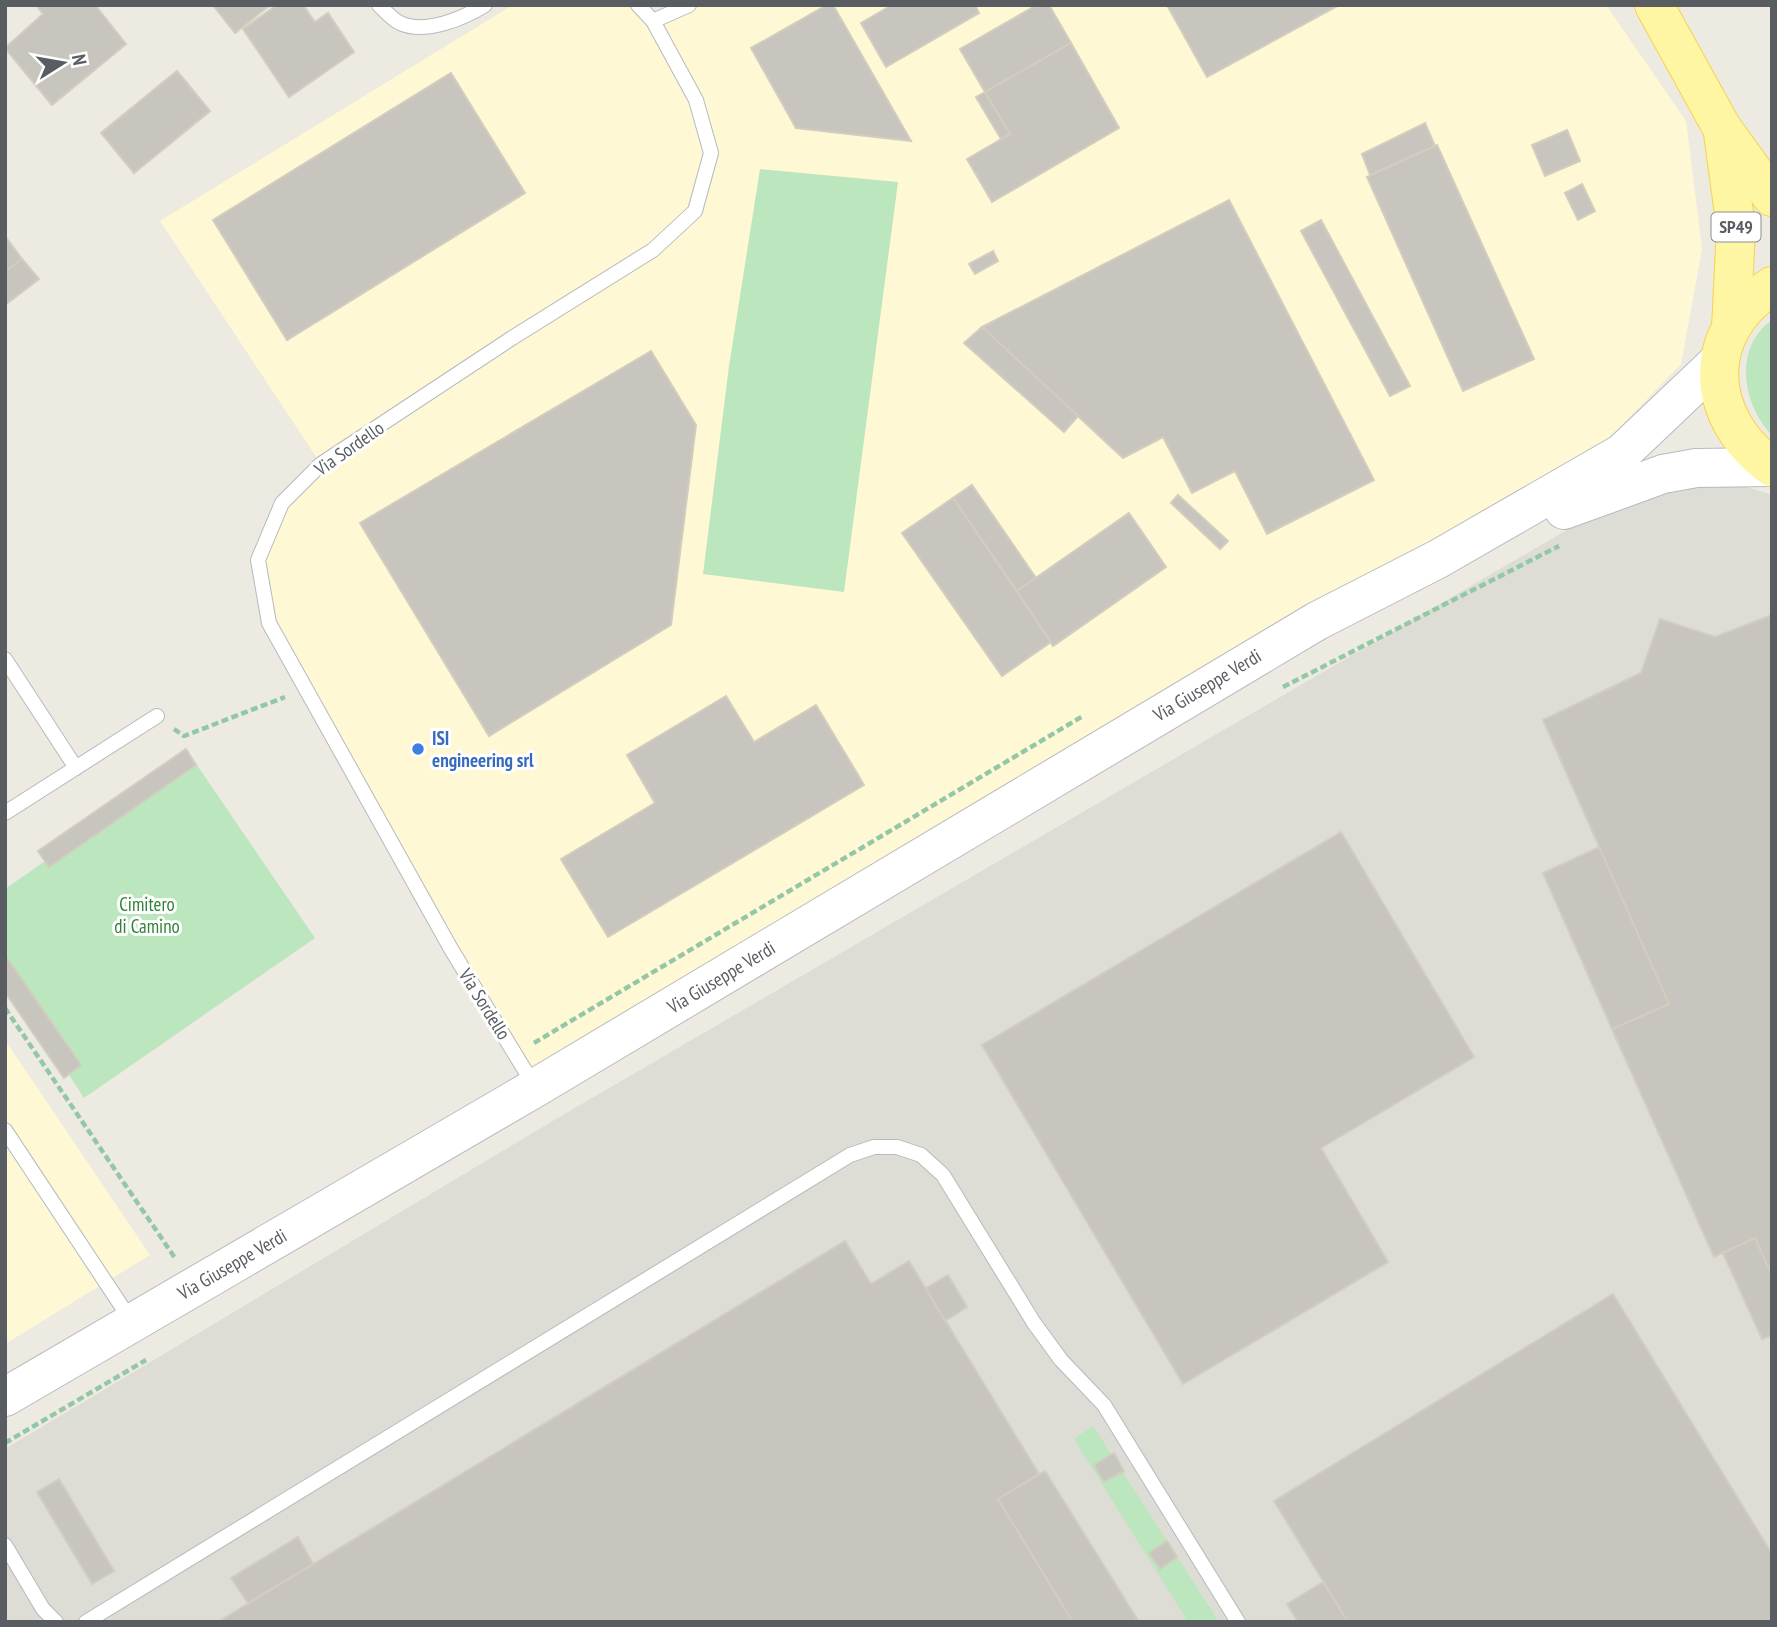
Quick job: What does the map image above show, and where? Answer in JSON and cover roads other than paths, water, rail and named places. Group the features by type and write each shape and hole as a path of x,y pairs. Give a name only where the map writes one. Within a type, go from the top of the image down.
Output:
{"main road":[{"name":"SP49","path":"1654,5 1722,128 1772,197"},
{"name":"SP49","path":"1722,128 1736,228 1720,391 1729,421 1746,447 1771,467"},
{"path":"1725,344 1747,304 1772,286"},
{"name":"Via Giuseppe Verdi","path":"5,1397 535,1088 1317,621 1438,559 1622,453 1725,344"},
{"name":"Via Giuseppe Verdi","path":"1438,559 1663,474 1696,468 1771,467"}],"lane":[{"path":"379,5 401,24 425,26 464,18 485,5"},
{"name":"Via Sordello","path":"535,1088 450,949 269,623 258,560 282,503 321,464 512,338 653,250 695,211 711,153 696,100 653,21 638,5"},
{"path":"653,21 690,5"},
{"path":"5,659 76,768"},
{"path":"5,813 157,716"},
{"path":"5,1130 133,1322"},
{"path":"86,1622 850,1155 874,1147 897,1147 921,1155 943,1175 1034,1323 1061,1360 1104,1405 1238,1622"},
{"path":"5,1545 43,1609 56,1622"}],"place":[{"name":"ISI engineering srl","path":"418,749"}],"park label":[{"name":"Cimitero di Camino","path":"147,915"}]}
